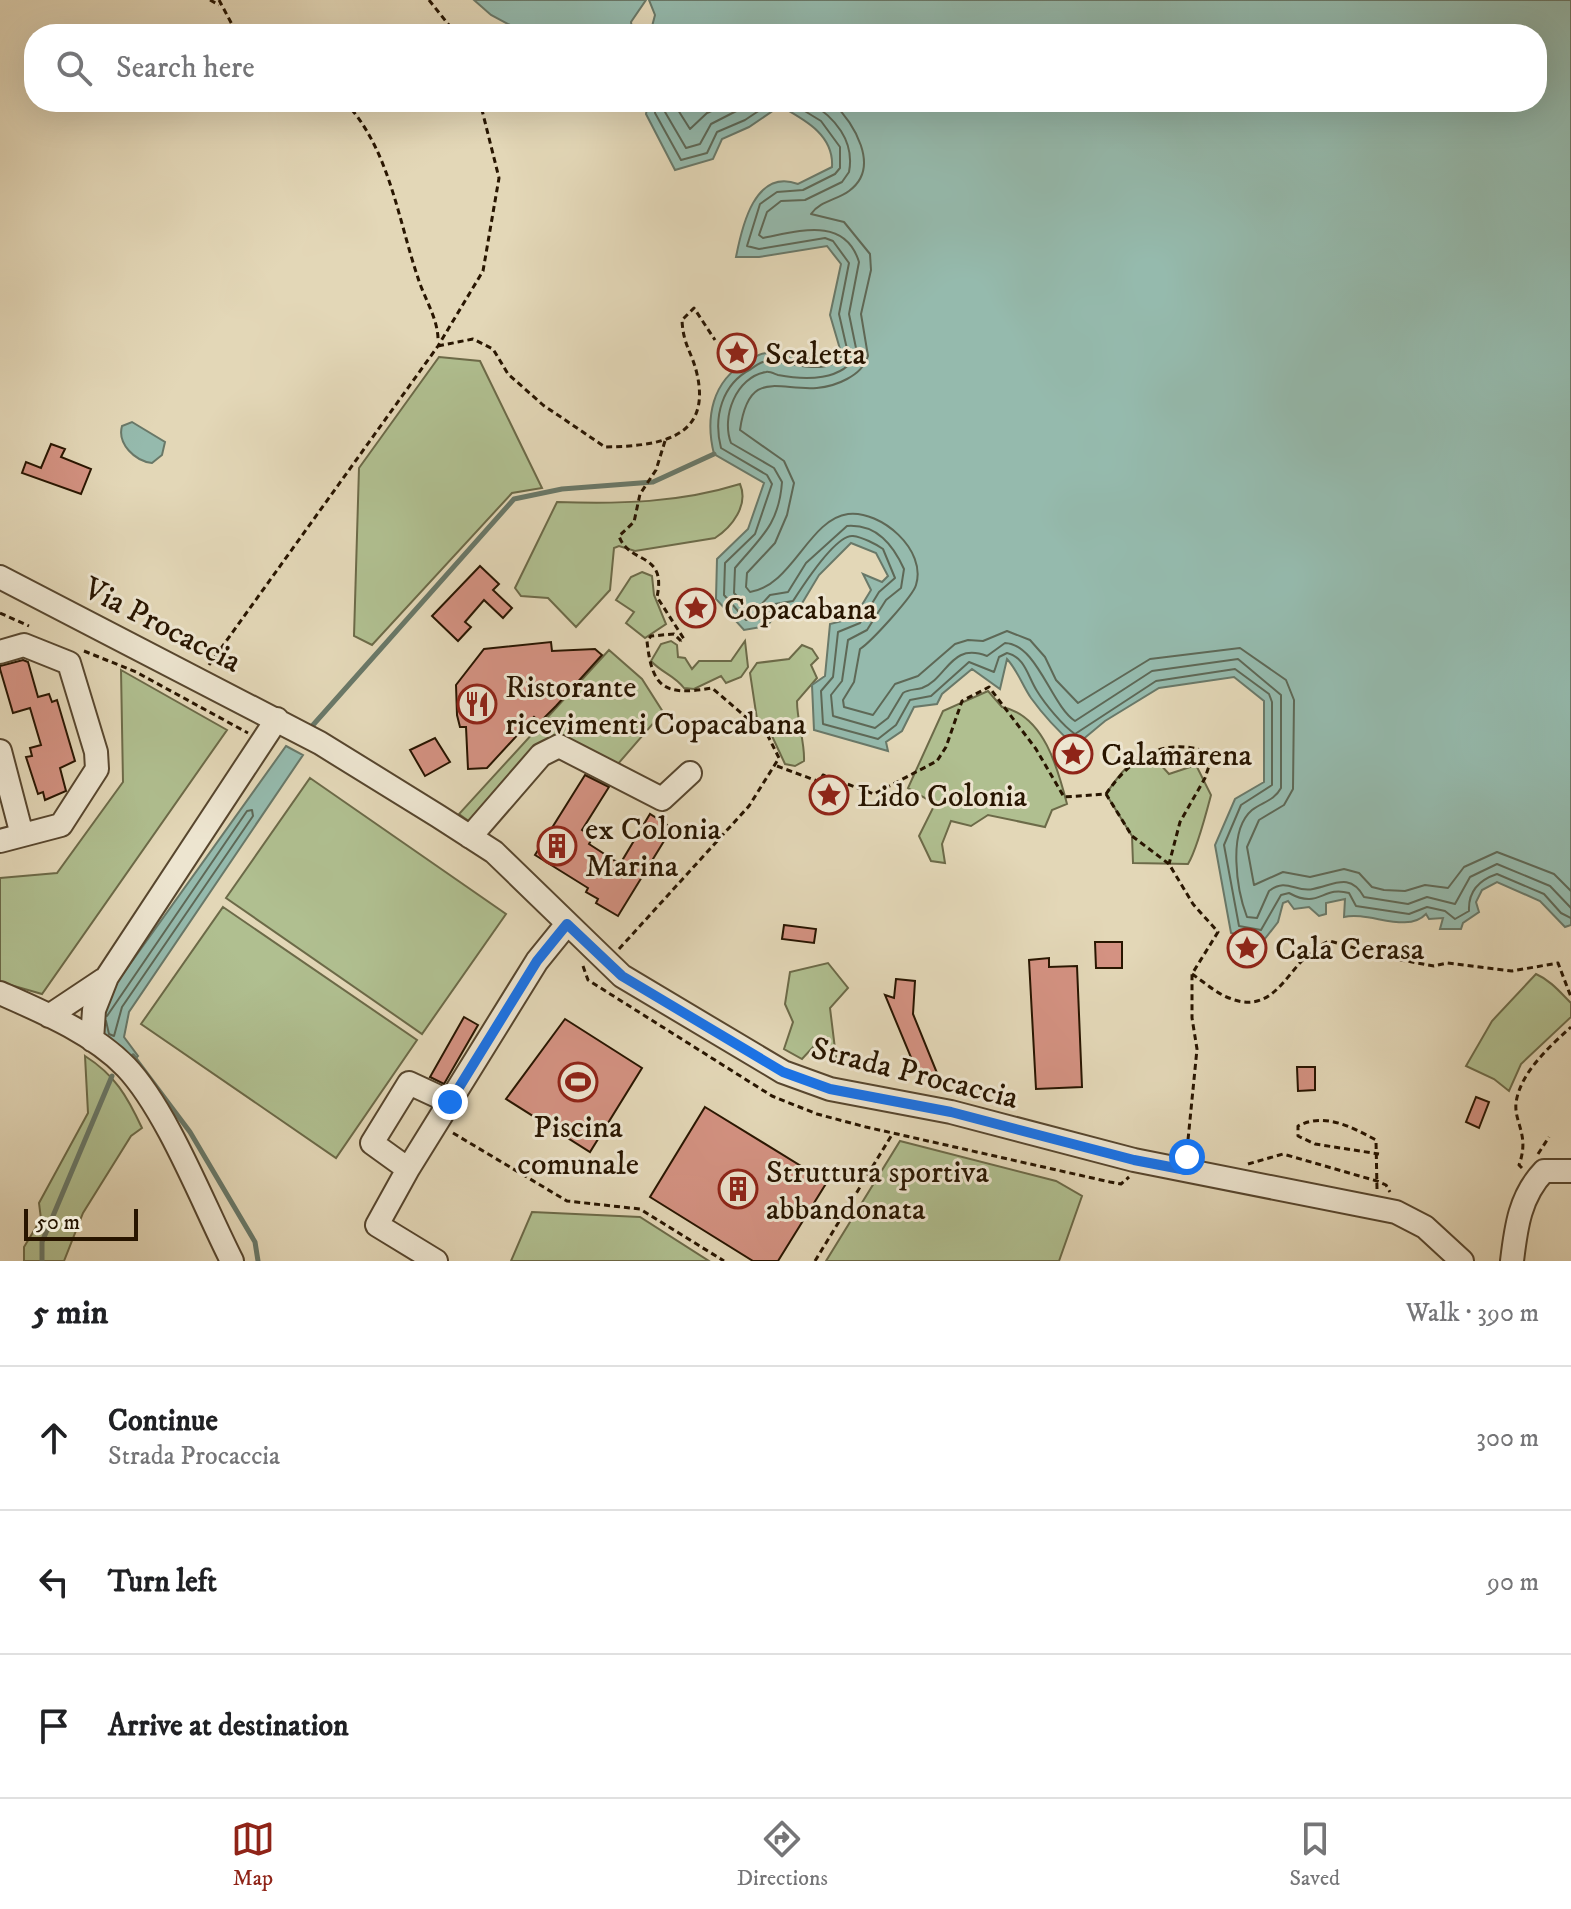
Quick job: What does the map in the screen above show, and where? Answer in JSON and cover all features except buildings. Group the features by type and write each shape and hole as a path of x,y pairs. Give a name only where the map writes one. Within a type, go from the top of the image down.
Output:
{"street":[{"name":"Via Procaccia","path":"0,577 286,724"},
{"path":"0,652 24,645 69,663 96,752 97,769 61,825 0,841"},
{"path":"49,1016 89,993 107,977 286,724"},
{"name":"Strada Procaccia","path":"286,724 494,852 530,883 606,963 783,1072 818,1085 951,1112 1134,1160 1387,1210 1425,1227 1462,1261"},
{"path":"470,837 541,755 559,746 662,799 690,773"},
{"path":"0,751 22,835"},
{"path":"436,1261 377,1225 408,1169 537,961 567,924"},
{"path":"98,1044 94,1010 107,977"},
{"path":"0,993 98,1044 127,1068 160,1117 232,1261"},
{"path":"408,1169 372,1143 409,1083 450,1102"},
{"path":"1512,1261 1522,1202 1530,1186 1544,1171 1571,1171"}],"path":[{"path":"210,0 219,2 234,24"},
{"path":"429,0 448,24"},
{"path":"354,112 392,189 414,269 439,330 438,346"},
{"path":"199,678 438,346 483,271 491,239 499,178 482,112"},
{"path":"438,346 473,339 493,349 508,374 605,447 665,441 691,424 700,409 701,392 696,369 684,344 682,320 694,308 715,340"},
{"path":"606,963 749,806 777,766 779,758 768,736 731,701 712,688 674,691 661,686 653,675 647,641 651,636 674,634 681,641 684,639 657,597 659,577 654,565 622,544 619,536 634,522 640,494 656,470 665,441"},
{"path":"120,667 136,672 247,733"},
{"path":"777,766 810,781 820,782 823,775 874,794 937,761 946,747 962,701 989,687 1004,701 1064,797 1106,794"},
{"path":"1106,794 1123,769 1139,757 1182,745 1213,754 1205,778 1180,822 1169,864"},
{"path":"1106,794 1132,836 1169,864 1193,904 1218,932 1192,974 1192,1018 1197,1049 1186,1170"},
{"path":"1192,974 1227,998 1255,1003 1275,994 1303,956 1330,941 1434,966 1447,963 1512,971 1558,963 1571,997"},
{"path":"1530,1186 1526,1171 1519,1165 1524,1134 1516,1104 1530,1069 1571,1027"},
{"path":"1379,1154 1315,1144 1298,1136 1298,1126 1311,1119 1342,1123 1376,1140 1379,1154 1387,1210"},
{"path":"436,1123 567,1201 640,1209 724,1261"},
{"path":"815,1261 893,1133"}],"green space":[{"path":"439,357 480,361 542,488 512,493 372,645 354,636 359,468"},
{"path":"740,484 741,507 727,528 715,538 635,551 619,546 614,548 610,590 576,627 548,598 521,596 515,588 557,502 649,501 695,495"},
{"path":"642,572 652,576 654,595 666,624 645,638 626,623 634,612 616,600 631,577"},
{"path":"671,641 677,645 678,657 685,658 692,669 699,661 731,661 745,641 748,667 741,677 726,683 721,676 694,689 684,688 651,661 661,644"},
{"path":"802,645 812,649 818,658 811,665 817,678 797,701 804,761 795,766 785,764 772,736 758,726 750,673 757,663 789,659"},
{"path":"609,650 642,679 663,712 617,765 568,745 474,825 459,814"},
{"path":"121,670 227,730 42,994 0,982 0,878 57,873 123,782"},
{"path":"988,691 1002,707 1016,712 1039,732 1054,760 1067,804 1052,810 1045,827 988,815 971,826 951,821 942,844 945,863 931,861 919,836 935,804 908,788 943,711"},
{"path":"1151,754 1169,774 1196,765 1211,795 1188,864 1133,863 1132,836 1106,794 1131,764"},
{"path":"310,778 506,914 422,1034 226,898"},
{"path":"223,907 417,1040 336,1158 141,1024"},
{"path":"828,963 848,988 830,1008 836,1057 814,1046 802,1059 784,1049 793,1022 785,1004 790,972"},
{"path":"1536,974 1571,1003 1571,1017 1521,1064 1509,1091 1494,1079 1466,1066 1492,1021"},
{"path":"85,1056 119,1087 142,1128 131,1136 83,1213 64,1261 24,1261 24,1247 41,1219 39,1203 88,1113"},
{"path":"900,1141 1056,1181 1082,1196 1059,1261 826,1261"},
{"path":"532,1212 640,1217 709,1261 511,1261"}],"water":[{"path":"474,0 646,0 631,24 508,24 491,15"},
{"path":"649,0 1571,0 1571,925 1565,927 1540,901 1497,882 1482,890 1476,902 1479,912 1463,923 1461,929 1440,929 1443,918 1429,919 1426,914 1409,922 1344,917 1345,899 1326,903 1326,914 1319,916 1309,907 1294,909 1288,901 1283,903 1278,922 1264,940 1231,933 1215,845 1235,799 1264,782 1264,701 1234,677 1159,688 1105,721 1075,746 1036,705 1007,659 1000,689 972,669 942,694 937,704 914,707 902,731 886,742 888,751 814,730 812,685 825,676 830,624 854,618 871,590 863,574 882,582 888,576 876,553 851,543 819,575 798,610 779,611 767,626 744,630 716,599 717,559 748,529 764,483 714,454 710,427 714,402 725,379 746,362 765,353 812,359 840,349 830,315 841,264 827,246 759,257 736,257 747,216 761,192 771,184 783,181 798,184 832,167 823,137 790,112 1547,112 1547,24 653,24 655,15"},
{"path":"771,112 749,127 722,139 713,159 675,170 646,114"},
{"path":"132,422 165,442 162,455 152,463 134,455 122,439 122,426"},
{"path":"286,746 303,755 129,1012 124,1037 138,1056 130,1065 110,1045 101,1029 108,999"}],"waterway":[{"path":"313,725 514,499 562,489 653,482 714,454"},
{"path":"133,1056 190,1132 255,1242 258,1261"},
{"path":"42,1261 42,1242 112,1076"}],"place":[{"name":"Scaletta","path":"737,353"},
{"name":"Copacabana","path":"696,608"},
{"name":"Ristorante ricevimenti Copacabana","path":"477,704"},
{"name":"Calamarena","path":"1073,754"},
{"name":"Lido Colonia","path":"829,795"},
{"name":"ex Colonia Marina","path":"557,846"},
{"name":"Cala Cerasa","path":"1247,948"},
{"name":"Piscina comunale","path":"578,1082"},
{"name":"Struttura sportiva abbandonata","path":"738,1189"}],"route":[{"path":"450,1102 537,961 567,924 622,976 783,1072 830,1089 951,1112 1139,1162 1186,1170 1187,1157"}]}
